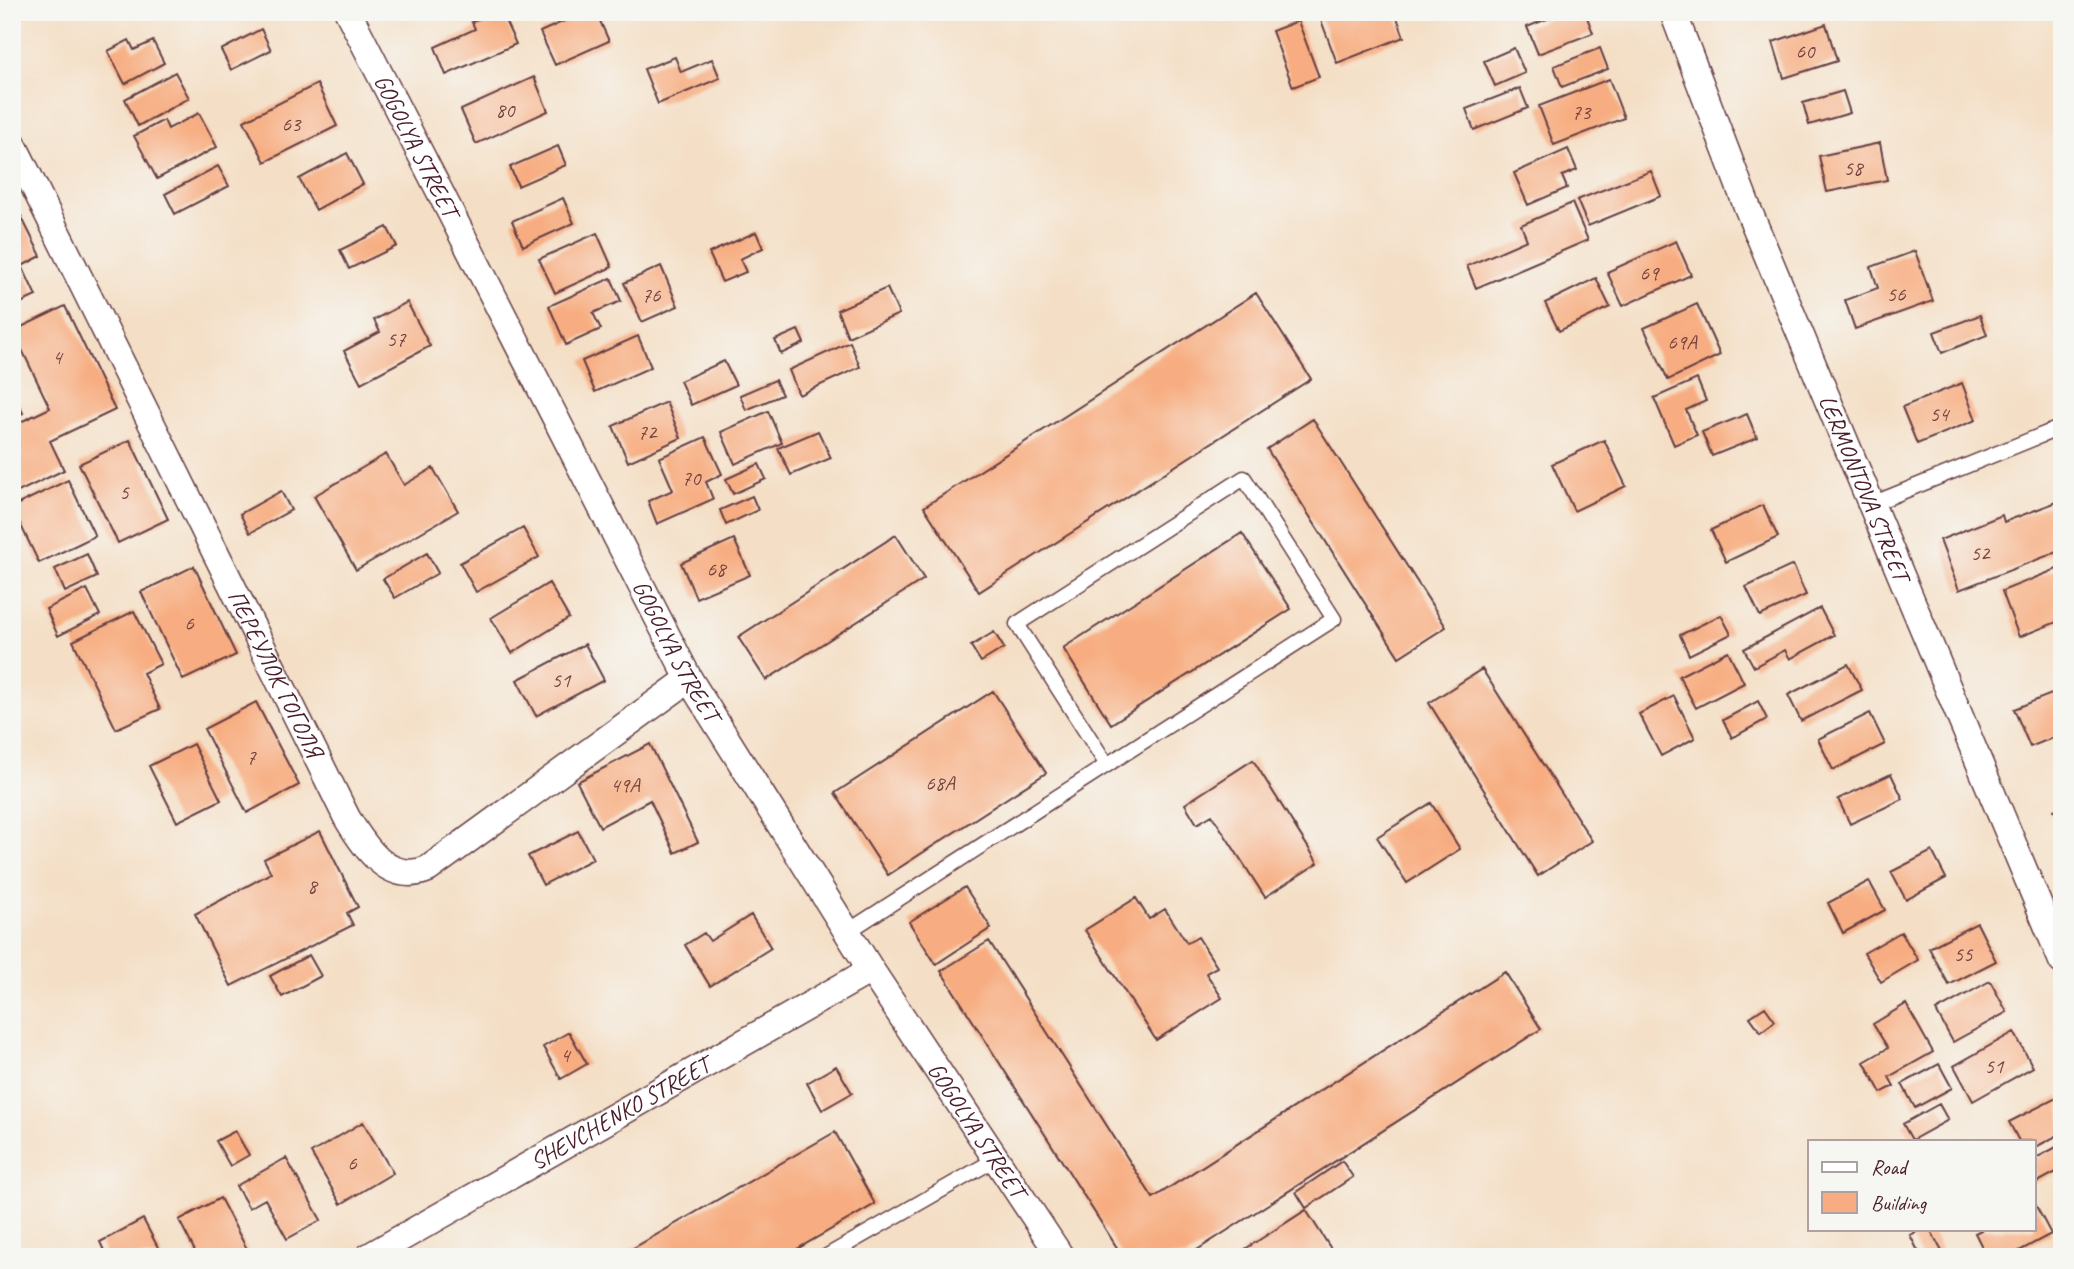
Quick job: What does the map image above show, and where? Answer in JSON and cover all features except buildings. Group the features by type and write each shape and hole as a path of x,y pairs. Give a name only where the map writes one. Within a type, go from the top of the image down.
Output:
{"street":[{"name":"GOGOLYA STREET","path":"348,12 689,679 871,971 1061,1257"},
{"name":"LERMONTOVA STREET","path":"1673,12 1748,209 2062,961"},
{"name":"ПЕРЕУЛОК ГОГОЛЯ","path":"12,142 347,818 358,838 379,861 398,873 409,875 428,869 689,679"},
{"name":"SHEVCHENKO STREET","path":"368,1257 871,971"}],"lane":[{"path":"1872,504 2062,427"},
{"path":"847,932 1107,765 1334,619 1244,478 1017,624 1107,765"},
{"path":"825,1257 996,1159"}]}
